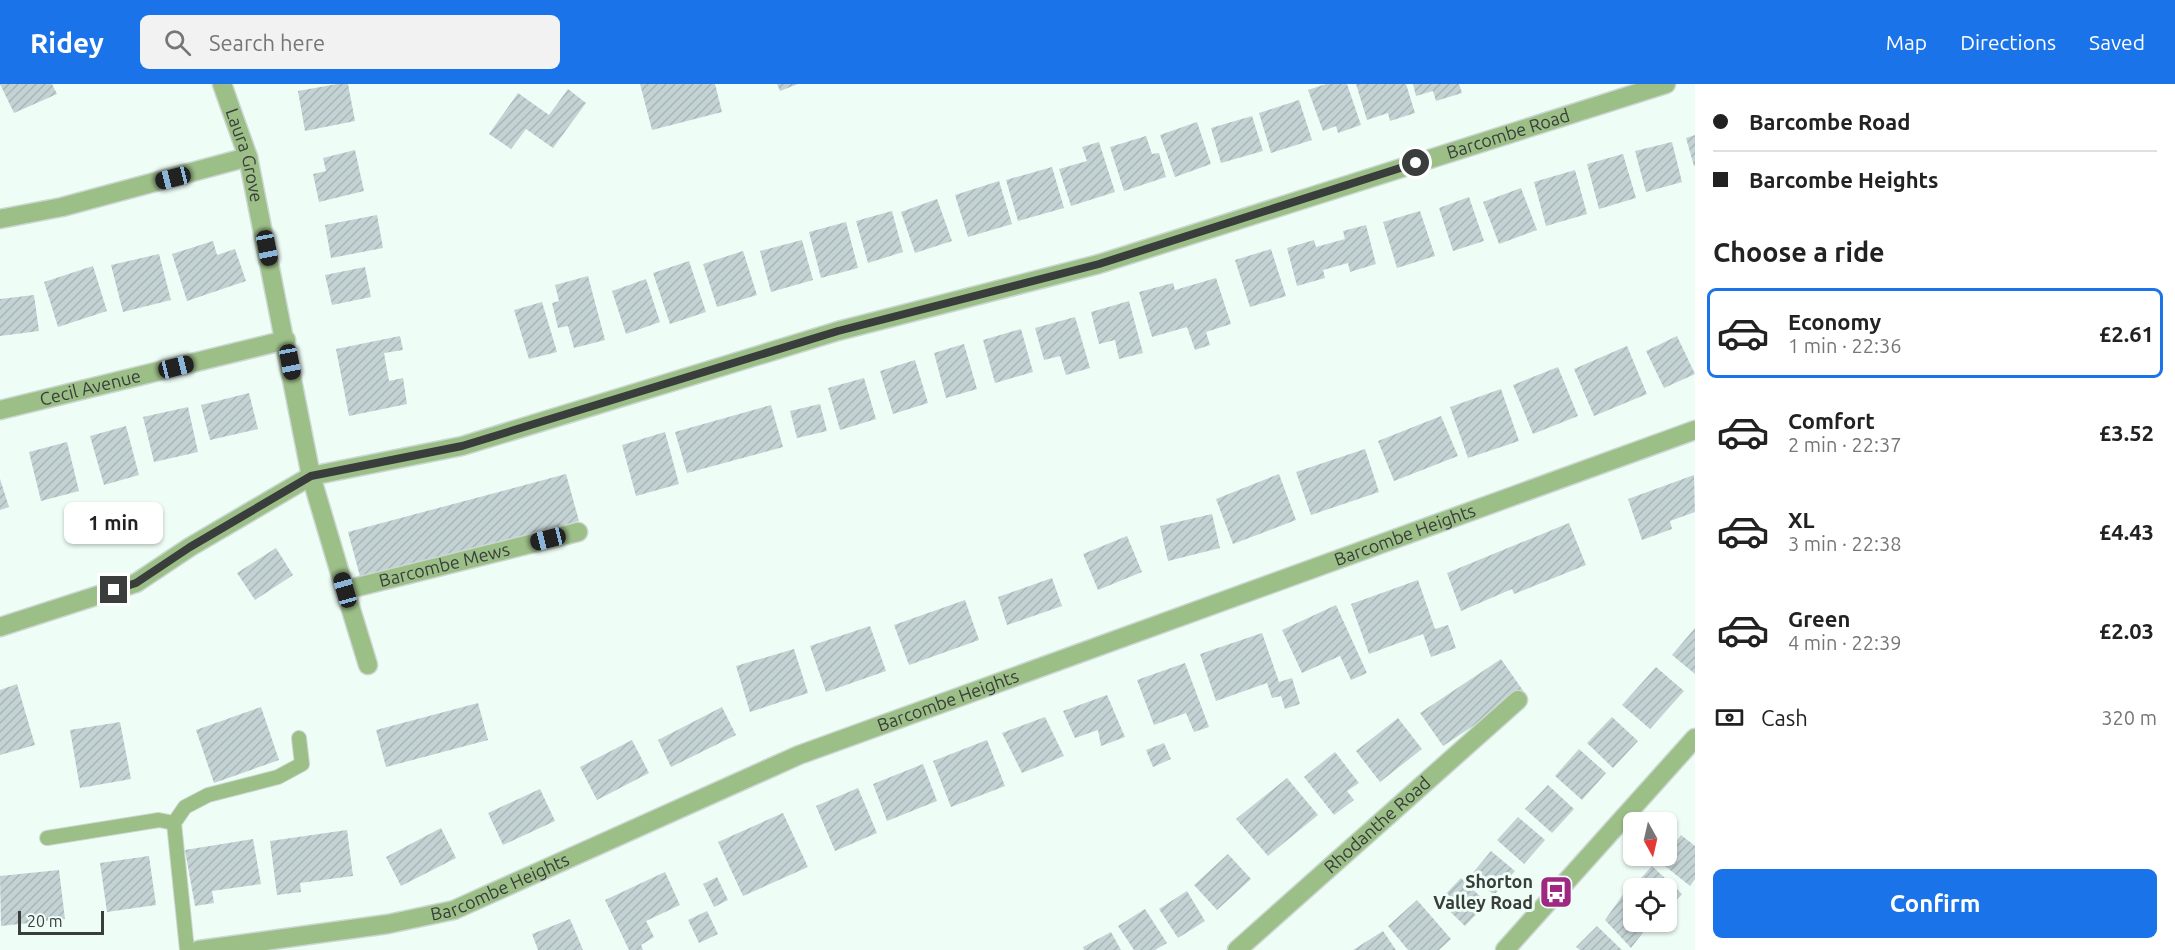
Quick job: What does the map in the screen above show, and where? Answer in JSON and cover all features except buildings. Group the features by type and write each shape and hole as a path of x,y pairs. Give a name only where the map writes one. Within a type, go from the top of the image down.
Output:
{"street":[{"name":"Laura Grove","path":"222,84 248,157 311,476"},
{"name":"Barcombe Road","path":"311,476 462,446 838,331 1099,264 1665,84"},
{"path":"0,219 62,207 248,157"},
{"name":"Cecil Avenue","path":"0,410 285,340"},
{"name":"Barcombe Heights","path":"199,950 388,924 454,910 800,755 1695,430"},
{"path":"0,627 136,583 190,547 311,476 368,665"},
{"name":"Barcombe Mews","path":"345,590 578,532"},
{"name":"Rhodanthe Road","path":"1237,950 1518,700"},
{"path":"1505,950 1695,738"}],"lane":[{"path":"187,950 174,823 185,807 208,795 278,777 302,764 299,738"},
{"path":"47,838 159,820 174,823"}],"place":[{"name":"Shorton Valley Road","path":"1556,892"}],"route":[{"path":"114,590 136,583 190,547 311,476 462,446 838,331 1099,264 1416,163"}]}
